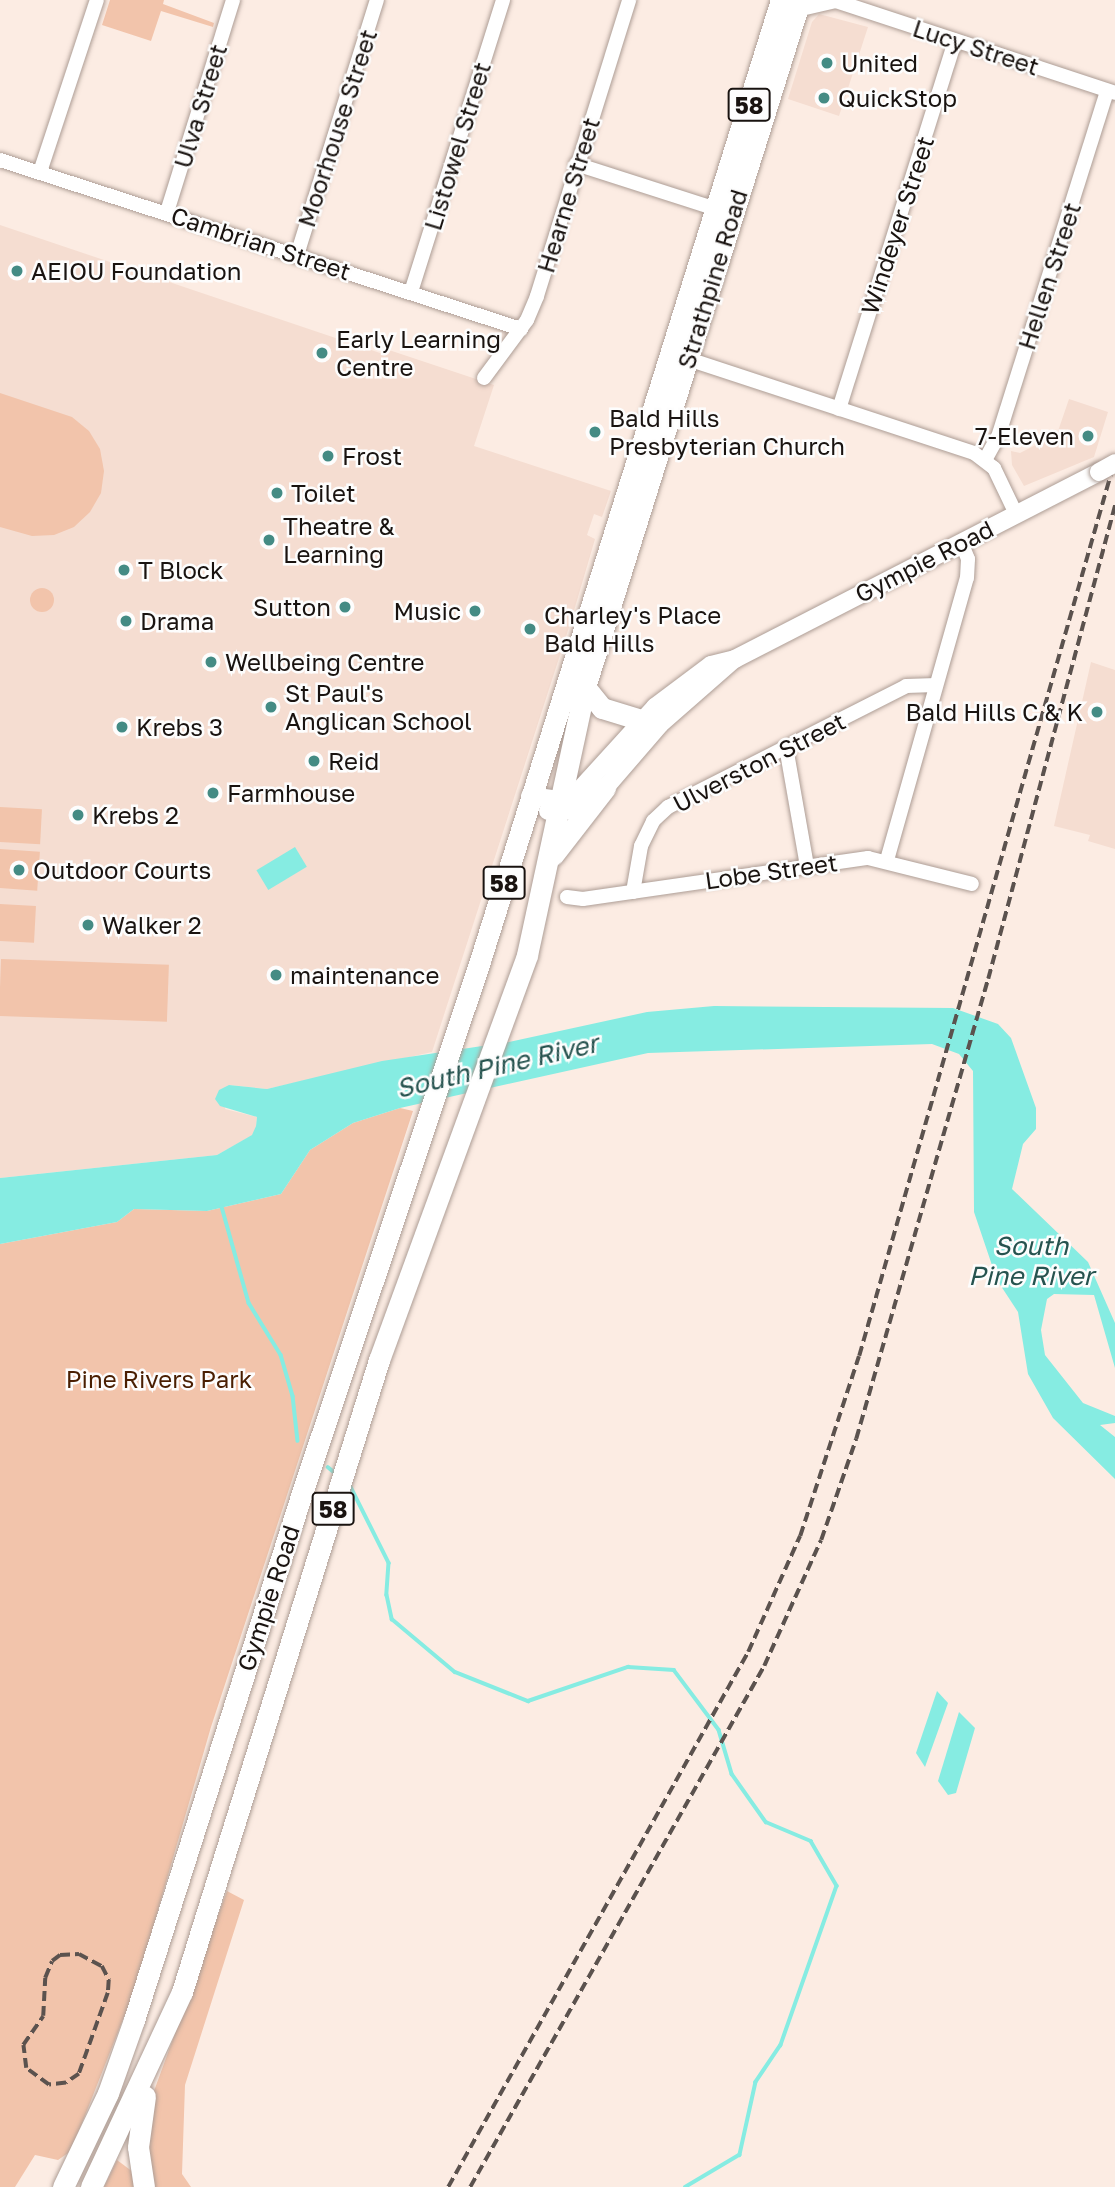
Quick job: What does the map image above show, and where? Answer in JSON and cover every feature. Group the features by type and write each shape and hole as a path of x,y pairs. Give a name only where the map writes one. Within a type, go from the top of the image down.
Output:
{"highway":[{"name":"Strathpine Road","path":"529,801 679,356 793,3"},
{"name":"Strathpine Road","path":"558,806 585,687 679,356"},
{"path":"585,687 602,708 641,720"},
{"path":"550,859 605,788"},
{"name":"Gympie Road","path":"64,2187 120,2062 529,801"},
{"name":"Gympie Road","path":"91,2187 147,2073 187,1980 379,1360 521,972 550,859 558,806"},
{"path":"144,2187 138,2147 147,2073"}],"main road":[{"name":"Gympie Road","path":"558,806 584,788 641,720 695,675 734,659 1107,468"},
{"name":"Gympie Road","path":"558,806 577,809 605,788 660,724 734,659"},
{"path":"529,801 558,806"}],"street":[{"path":"40,172 97,0"},
{"name":"Ulva Street","path":"167,212 233,0"},
{"name":"Moorhouse Street","path":"297,255 377,0"},
{"name":"Listowel Street","path":"411,292 503,0"},
{"name":"Hearne Street","path":"484,378 521,330 537,296 629,0"},
{"name":"Lucy Street","path":"793,3 835,1 1111,92"},
{"name":"Windeyer Street","path":"839,409 955,41"},
{"name":"Hellen Street","path":"985,460 998,437 1111,92"},
{"name":"Cambrian Street","path":"0,160 167,212 521,330"},
{"path":"576,164 724,211"},
{"path":"679,356 985,460 997,474 1016,514"},
{"path":"887,860 968,572 961,541"},
{"name":"Ulverston Street","path":"633,892 640,846 661,812 906,686 936,685"},
{"path":"786,747 807,866"},
{"name":"Lobe Street","path":"568,897 633,892 857,859 887,860 972,884"}],"shaded area":[{"name":"United","path":"819,14 868,27 839,116 788,99 812,22"},
{"name":"St Paul's Anglican School","path":"0,225 386,355 389,350 494,385 474,446 611,491 602,517 594,514 587,535 595,539 571,621 432,1052 267,1089 229,1085 225,1109 257,1117 256,1126 253,1135 217,1155 0,1178"},
{"name":"7-Eleven","path":"1069,399 1108,412 1094,457 1024,486 1012,465 1011,451 1020,453 1057,434"},
{"name":"Bald Hills C & K","path":"1091,662 1115,670 1115,849 1088,841 1090,835 1054,826"}],"green space":[{"path":"110,0 164,0 163,4 214,23 213,27 161,11 151,41 102,25"},
{"path":"0,393 72,417 89,431 100,449 104,471 101,493 90,512 74,527 54,535 32,536 0,527"},
{"path":"42,588 50,592 54,600 50,608 42,612 34,608 30,600 34,592"},
{"name":"Outdoor Courts","path":"0,807 42,809 40,844 0,842"},
{"name":"Outdoor Courts","path":"0,849 40,852 37,891 0,888"},
{"name":"Outdoor Courts","path":"0,904 36,906 34,943 0,941"},
{"path":"1,959 169,965 167,1022 0,1016"},
{"name":"Pine Rivers Park","path":"400,1108 413,1111 211,1727 135,1989 71,2151 58,2160 35,2155 15,2187 0,2187 0,1244 117,1222 134,1209 207,1211 281,1194 310,1150 353,1123"},
{"path":"227,1891 244,1900 185,2085 182,2174 191,2187 150,2187 145,2127 150,2102"},
{"path":"117,2160 133,2172 136,2187 104,2187"}],"water":[{"path":"295,847 307,867 268,890 256,870"},
{"name":"South Pine River","path":"714,1006 953,1008 998,1024 1011,1038 1036,1108 1036,1129 1023,1144 1012,1189 1088,1262 1115,1323 1115,1368 1094,1295 1054,1294 1047,1299 1041,1330 1045,1355 1083,1403 1115,1416 1115,1423 1100,1425 1115,1437 1115,1479 1053,1418 1028,1374 1018,1312 997,1280 974,1212 973,1071 959,1054 932,1044 648,1053 400,1108 353,1123 310,1150 281,1194 207,1211 134,1209 117,1222 0,1244 0,1178 217,1155 252,1135 256,1126 257,1117 220,1106 215,1099 219,1090 229,1085 267,1089 382,1061 509,1042 647,1012"},
{"path":"937,1691 948,1703 925,1767 916,1753"},
{"path":"959,1712 975,1728 956,1793 948,1795 938,1781"}],"waterway":[{"path":"222,1207 249,1303 281,1355 293,1396 298,1441"},
{"path":"328,1467 334,1472"},
{"path":"351,1487 389,1563 387,1595 392,1619 455,1672 528,1701 628,1667 674,1670 719,1730 732,1774 766,1822 811,1841 837,1886 781,2045 756,2082 740,2155 686,2187"}],"railway":[{"path":"448,2187 748,1652 800,1536 859,1356 1115,459"},
{"path":"470,2187 764,1666 821,1540 856,1439 988,979 1115,505"},
{"path":"79,1954 102,1966 109,1980 108,1993 79,2074 66,2083 49,2085 26,2068 23,2045 43,2016 45,1978 52,1961 60,1955 79,1954"}],"place":[{"name":"United","path":"827,63"},
{"name":"QuickStop","path":"824,98"},
{"name":"AEIOU Foundation","path":"17,271"},
{"name":"Early Learning Centre","path":"322,353"},
{"name":"Bald Hills Presbyterian Church","path":"595,432"},
{"name":"7-Eleven","path":"1088,436"},
{"name":"Frost","path":"328,456"},
{"name":"Toilet","path":"277,493"},
{"name":"Theatre & Learning","path":"269,540"},
{"name":"T Block","path":"124,570"},
{"name":"Sutton","path":"345,607"},
{"name":"Music","path":"475,611"},
{"name":"Drama","path":"126,621"},
{"name":"Charley's Place Bald Hills","path":"530,629"},
{"name":"Wellbeing Centre","path":"211,662"},
{"name":"St Paul's Anglican School","path":"271,707"},
{"name":"Bald Hills C & K","path":"1097,712"},
{"name":"Krebs 3","path":"122,727"},
{"name":"Reid","path":"314,761"},
{"name":"Farmhouse","path":"213,793"},
{"name":"Krebs 2","path":"78,815"},
{"name":"Outdoor Courts","path":"19,870"},
{"name":"Walker 2","path":"88,925"},
{"name":"maintenance","path":"276,975"}]}
